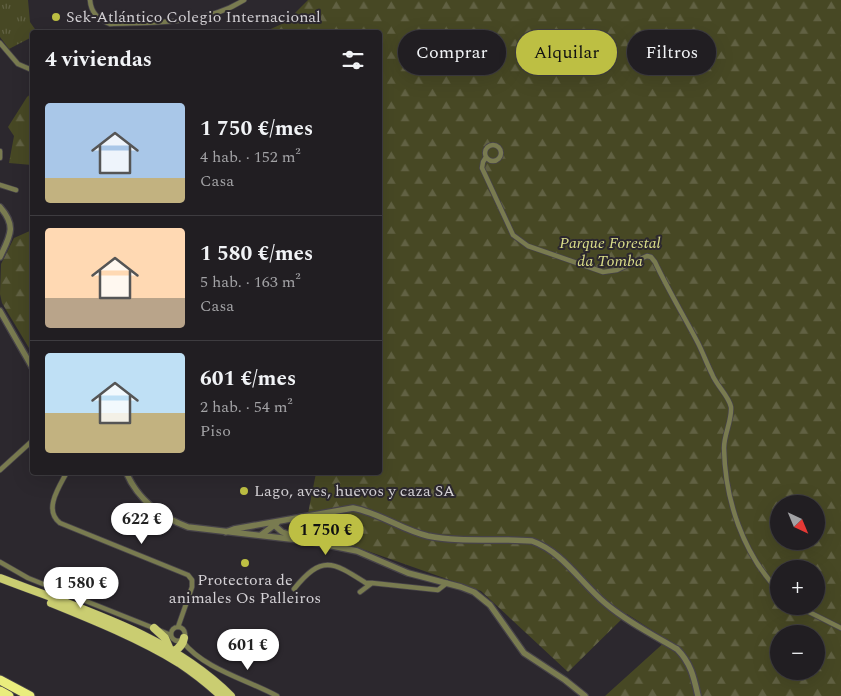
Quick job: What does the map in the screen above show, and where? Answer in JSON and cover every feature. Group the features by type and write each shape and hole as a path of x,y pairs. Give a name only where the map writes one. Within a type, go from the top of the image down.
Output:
{"highway":[{"path":"0,680 30,696"},
{"path":"0,691 9,696"}],"main road":[{"path":"0,578 133,630 170,650 202,672 231,696"},
{"path":"0,582 145,644 178,663 221,696"},
{"path":"16,589 37,594 170,650 175,651 183,641"},
{"path":"154,628 165,638 170,650"},
{"path":"183,641 188,654 214,690"}],"street":[{"path":"90,0 90,6 94,14 110,24 188,20 219,12 244,0"},
{"path":"0,43 18,64 30,69"},
{"path":"0,151 0,158"},
{"path":"486,157 482,168 507,224 513,235 528,246 603,272 617,270 647,256 656,262 673,300 712,375 731,406 724,448 734,514 757,563 770,582"},
{"path":"0,185 16,190"},
{"path":"0,207 9,218 11,230 0,257"},
{"path":"0,311 30,364"},
{"path":"0,470 30,443"},
{"path":"66,475 53,502 52,511 54,518 183,572 192,580 192,587 178,627 172,630 171,635"},
{"path":"128,475 142,498 163,516 188,527 308,541 357,551 408,573 474,592 490,605 524,653 565,680 585,696"},
{"path":"226,532 353,508 365,510 414,532 428,536 532,540 542,544 558,555 605,604 677,649 685,657 693,675 698,696"},
{"path":"261,535 281,521"},
{"path":"261,535 260,531 263,524"},
{"path":"274,525 282,532 308,541"},
{"path":"0,562 28,578 171,635 176,641 183,641 194,653 210,664 277,696"},
{"path":"294,588 306,574 319,566 328,565 339,566 366,583 438,590 447,583"},
{"path":"360,592 372,583"},
{"path":"815,615 841,628"},
{"path":"178,627 184,631 183,641"},
{"path":"202,672 210,664"}],"green space":[{"path":"0,0 28,0 30,22 36,30 30,30 30,38 9,49 0,37"},
{"name":"Parque Forestal da Tomba","path":"308,0 841,0 841,696 605,696 667,640 627,614 568,672 481,591 305,529 316,475 382,475 382,30 268,30 284,23 283,21 291,17"},
{"path":"30,95 30,165 9,163 14,136 8,127"},
{"path":"30,231 30,350 2,303 0,294 1,264 14,238"}],"place":[{"name":"Sek-Atlántico Colegio Internacional","path":"56,17"},
{"name":"Lago, aves, huevos y caza SA","path":"244,491"},
{"name":"Protectora de animales Os Palleiros","path":"245,563"}]}
